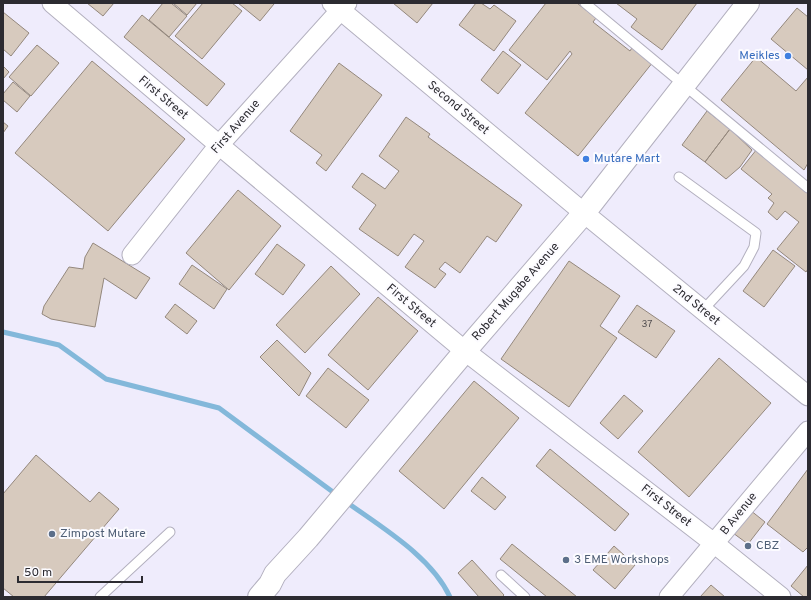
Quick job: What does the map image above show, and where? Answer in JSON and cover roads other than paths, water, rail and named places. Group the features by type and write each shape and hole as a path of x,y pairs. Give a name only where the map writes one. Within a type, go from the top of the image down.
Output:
{"highway":[{"name":"Robert Mugabe Avenue","path":"259,597 270,584 275,574 308,538 465,351 584,214 748,3"},
{"name":"Robert Mugabe Avenue","path":"245,597 265,579 275,574"}],"street":[{"name":"First Street","path":"52,3 465,351 715,544 781,597"},
{"name":"First Avenue","path":"132,255 219,145 340,5"},
{"name":"Second Street","path":"340,5 584,214"},
{"name":"2nd Street","path":"584,214 808,396"},
{"name":"B Avenue","path":"669,597 715,544 808,431"}],"lane":[{"path":"585,3 808,188"},
{"path":"679,177 756,233 754,247 744,266 703,310"},
{"path":"100,597 170,532"},
{"path":"501,575 525,597"}],"waterway":[{"path":"3,332 59,345 106,379 219,408 337,495"},
{"path":"345,501 404,543 418,555 442,582 450,597"}],"place":[{"name":"Meikles","path":"788,56"},
{"name":"Mutare Mart","path":"586,159"},
{"name":"Zimpost Mutare","path":"52,534"},
{"name":"CBZ","path":"748,546"},
{"name":"3 EME Workshops","path":"566,560"}]}
